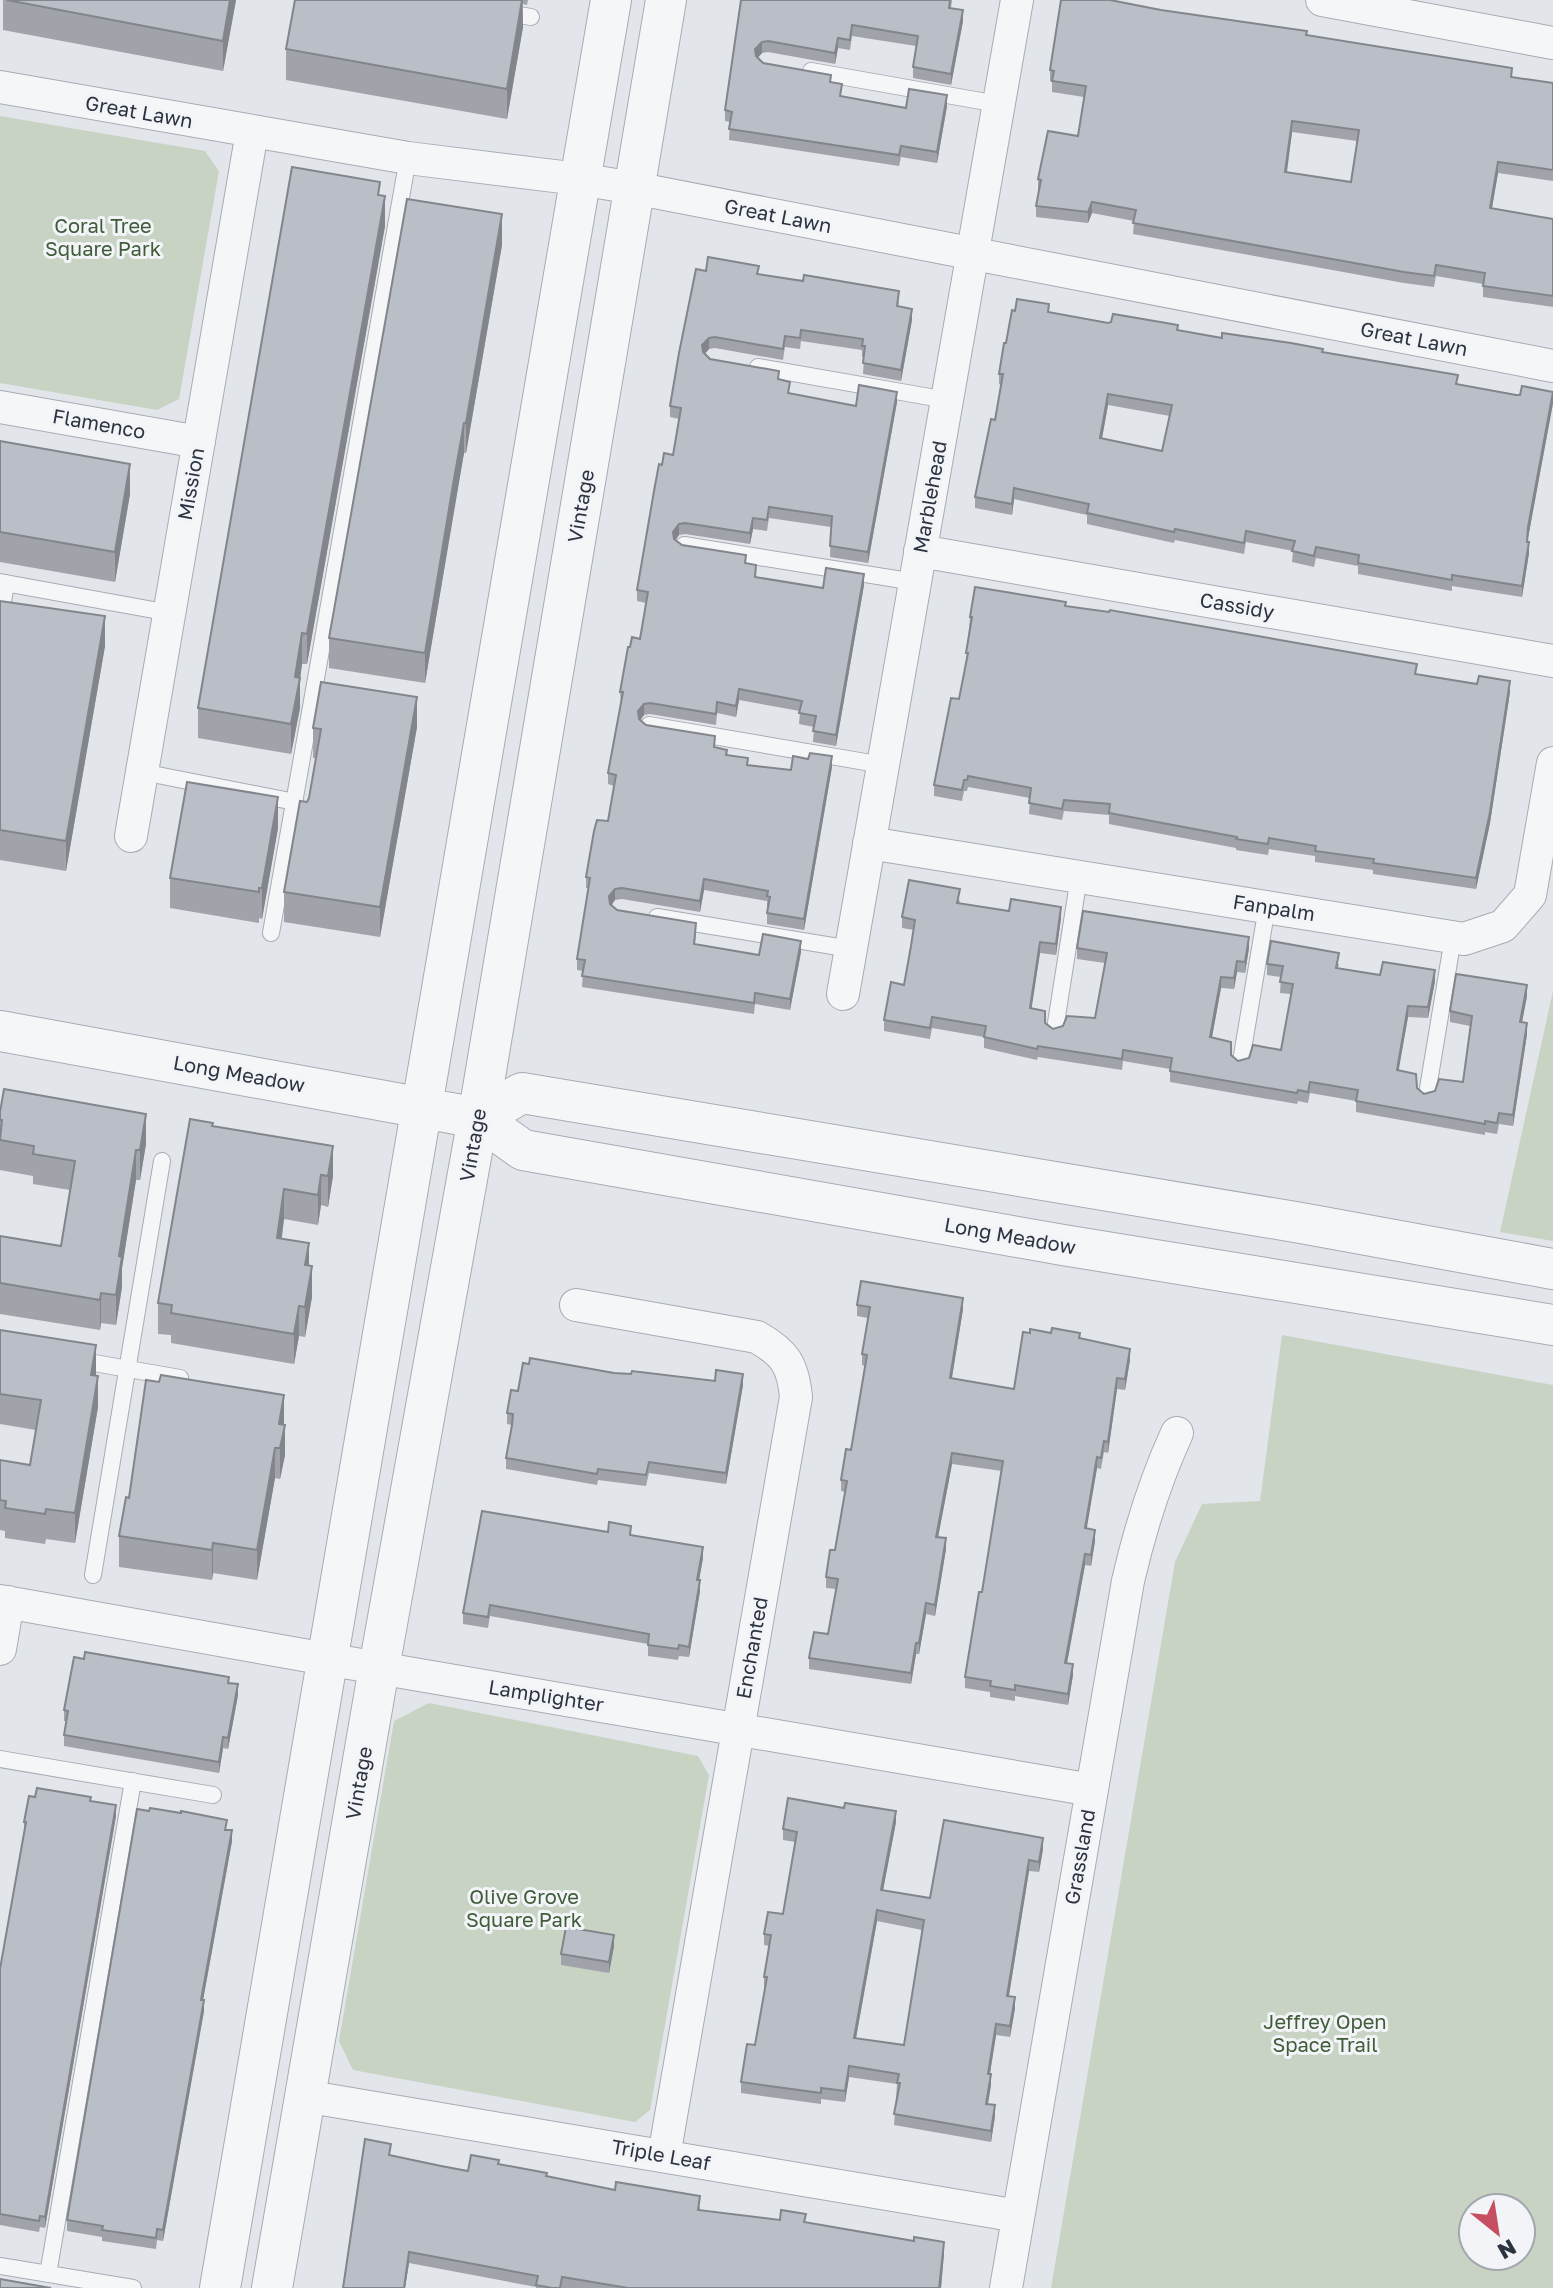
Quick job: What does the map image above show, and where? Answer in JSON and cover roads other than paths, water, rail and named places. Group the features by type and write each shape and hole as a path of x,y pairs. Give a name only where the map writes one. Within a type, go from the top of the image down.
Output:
{"street":[{"path":"220,2288 611,0"},
{"name":"Vintage","path":"272,2288 478,1118 666,0"},
{"name":"Marblehead","path":"843,994 1017,0"},
{"path":"1322,0 1553,43"},
{"name":"Great Lawn","path":"0,87 408,158 634,188 1553,366"},
{"name":"Mission","path":"131,836 252,132"},
{"name":"Flamenco","path":"0,407 199,442"},
{"name":"Cassidy","path":"920,551 1553,661"},
{"name":"Fanpalm","path":"869,843 1464,939 1503,926 1530,895 1553,763"},
{"name":"Long Meadow","path":"0,1031 478,1118 523,1150 1063,1245 1553,1325"},
{"path":"478,1118 522,1093 1301,1223 1553,1269"},
{"name":"Enchanted","path":"576,1305 757,1337 775,1347 788,1362 796,1397 664,2156"},
{"name":"Grassland","path":"1006,2288 1138,1538 1158,1476 1177,1433"},
{"path":"0,1649 4,1601"},
{"name":"Lamplighter","path":"4,1601 1092,1790"},
{"name":"Triple Leaf","path":"304,2096 1018,2216"}],"lane":[{"path":"489,10 531,17"},
{"path":"797,69 998,104"},
{"path":"271,933 408,158"},
{"path":"744,365 947,400"},
{"path":"684,545 915,582"},
{"path":"0,620 3,582 170,613"},
{"path":"649,725 883,765"},
{"path":"142,772 295,802"},
{"path":"1055,1029 1079,877"},
{"path":"1241,1061 1267,907"},
{"path":"636,913 851,949"},
{"path":"1427,1094 1453,938"},
{"path":"93,1575 162,1161"},
{"path":"57,1357 201,1382"},
{"path":"0,1759 213,1795"},
{"path":"48,2274 133,1781"},
{"path":"0,2266 133,2288"}],"park label":[{"name":"Coral Tree Square Park","path":"103,238"},
{"name":"Olive Grove Square Park","path":"524,1908"},
{"name":"Jeffrey Open Space Trail","path":"1325,2034"}]}
